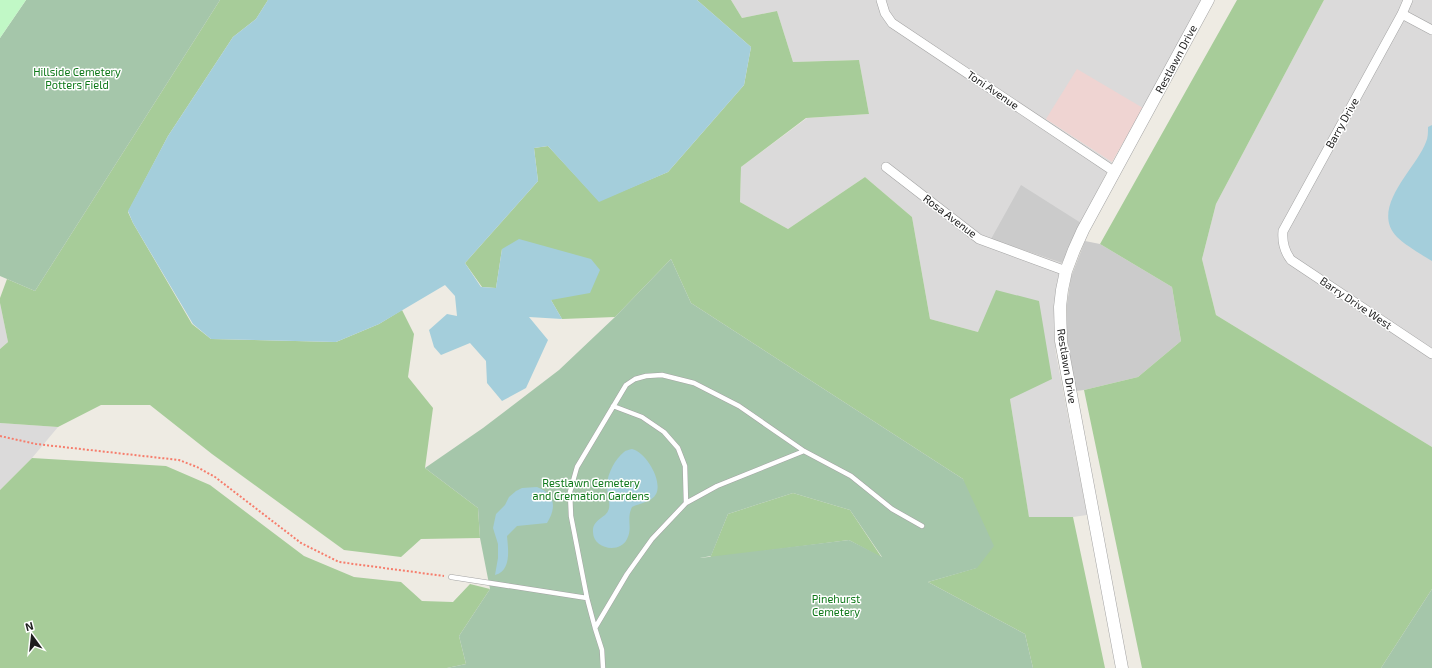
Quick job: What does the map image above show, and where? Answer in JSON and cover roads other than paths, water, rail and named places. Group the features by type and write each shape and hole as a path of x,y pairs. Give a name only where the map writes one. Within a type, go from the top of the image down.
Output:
{"street":[{"name":"Toni Avenue","path":"881,0 885,13 892,23 1115,172"},
{"name":"Restlawn Drive","path":"1122,668 1061,341 1060,307 1066,271 1083,230 1208,0"},
{"name":"Barry Drive","path":"1284,247 1283,231 1402,14 1408,0"},
{"path":"1402,14 1432,30"},
{"name":"Rosa Avenue","path":"886,167 979,239 1066,271"},
{"name":"Barry Drive West","path":"1284,247 1286,254 1291,260 1432,354"}],"lane":[{"path":"603,668 602,650 586,598 571,516 570,492 578,467 613,406 626,385 635,379 646,376 662,376 694,383 739,406 804,450 851,476 892,509 922,526"},
{"path":"613,406 642,416 664,432 678,448 685,466 686,503"},
{"path":"595,628 627,574 652,539 686,503 717,486 804,450"},
{"path":"451,577 586,598"}],"water":[{"path":"268,0 697,0 751,47 744,85 668,172 599,202 548,146 534,148 538,181 465,263 481,287 496,288 502,249 519,239 591,259 600,270 590,293 551,300 562,319 529,317 548,340 526,388 502,401 487,383 486,361 470,343 441,355 434,347 429,330 447,314 457,316 455,296 445,285 379,324 336,342 211,339 193,324 133,223 128,211 168,136 233,37 256,19"},
{"path":"1432,125 1432,261 1409,247 1397,237 1390,226 1388,214 1391,201 1397,189 1421,153 1427,139 1428,127"},
{"path":"632,449 643,455 648,461 655,475 658,488 652,499 632,507 630,511 629,535 624,544 619,547 607,548 602,546 594,538 593,528 609,508 607,484 612,466 621,455"},
{"path":"537,487 548,493 551,497 553,506 550,517 547,523 517,526 507,536 507,564 500,573 495,575 498,558 498,544 493,528 496,514 505,505 509,497 516,491 522,488"}],"park label":[{"name":"Hillside Cemetery Potters Field","path":"77,78"},
{"name":"Restlawn Cemetery and Cremation Gardens","path":"591,489"},
{"name":"Pinehurst Cemetery","path":"836,605"}]}
